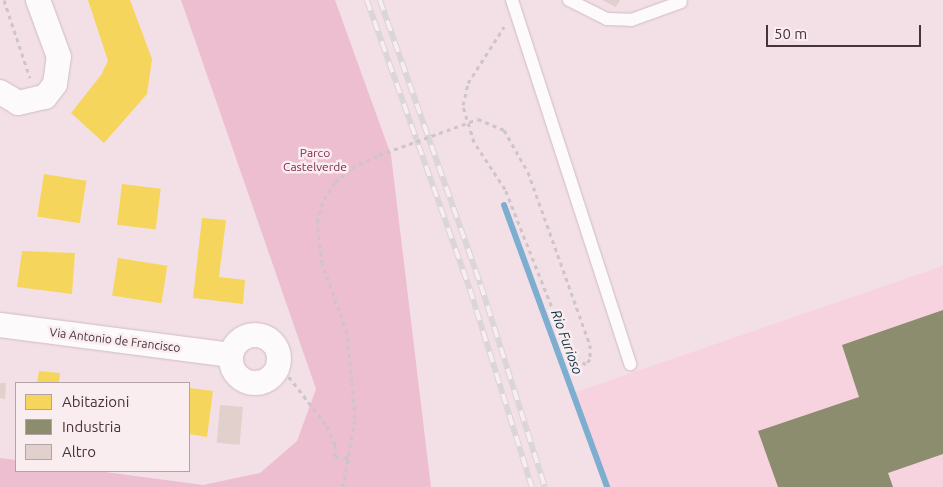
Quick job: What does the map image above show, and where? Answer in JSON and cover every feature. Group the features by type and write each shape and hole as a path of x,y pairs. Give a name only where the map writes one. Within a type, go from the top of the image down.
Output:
{"street":[{"path":"0,92 18,103 45,97 56,84 60,70 59,57 38,0"},
{"name":"Via Antonio de Francisco","path":"0,325 231,355"},
{"path":"259,335 277,349 279,364 271,378 255,384 239,378 234,372 231,355 244,337 259,335"}],"lane":[{"path":"570,0 607,19 631,20 681,2"},
{"path":"514,4 630,364"}],"path":[{"path":"4,0 37,99"},
{"path":"343,487 351,455 355,418 347,333 322,263 317,222 324,199 335,182 352,168 379,155 478,119 504,130 528,172 590,345 590,359 586,364 572,358 505,189 474,142 463,105 468,83 514,4"},
{"path":"279,364 327,426 335,445 335,456 344,459 351,455"}],"shaded area":[{"path":"943,266 943,487 604,487 570,394"}],"green space":[{"name":"Parco Castelverde","path":"181,0 335,0 391,155 431,487 0,487 0,458 15,460 15,472 106,472 203,485 260,473 297,441 316,389"}],"building: Abitazioni":[{"path":"88,0 130,0 152,59 147,94 104,143 71,113 101,75 108,61"},
{"path":"44,174 86,181 80,223 37,216"},
{"path":"122,184 161,189 156,229 117,225"},
{"path":"202,218 226,220 219,277 245,280 243,304 193,298"},
{"path":"22,251 75,253 72,294 17,287"},
{"path":"118,258 167,266 161,303 112,296"},
{"path":"39,371 60,373 59,382 37,382"},
{"path":"190,388 213,391 207,437 190,434"}],"building: Industria":[{"path":"943,310 943,454 888,473 893,487 778,487 758,431 859,397 842,345"}],"building: Altro":[{"path":"602,0 620,0 616,7"},
{"path":"0,383 6,383 5,399 0,398"},
{"path":"220,405 243,407 240,445 217,443"}],"waterway":[{"name":"Rio Furioso","path":"504,205 607,487"}],"railway":[{"path":"367,0 470,289 532,487"},
{"path":"380,0 481,285 545,487"}]}
